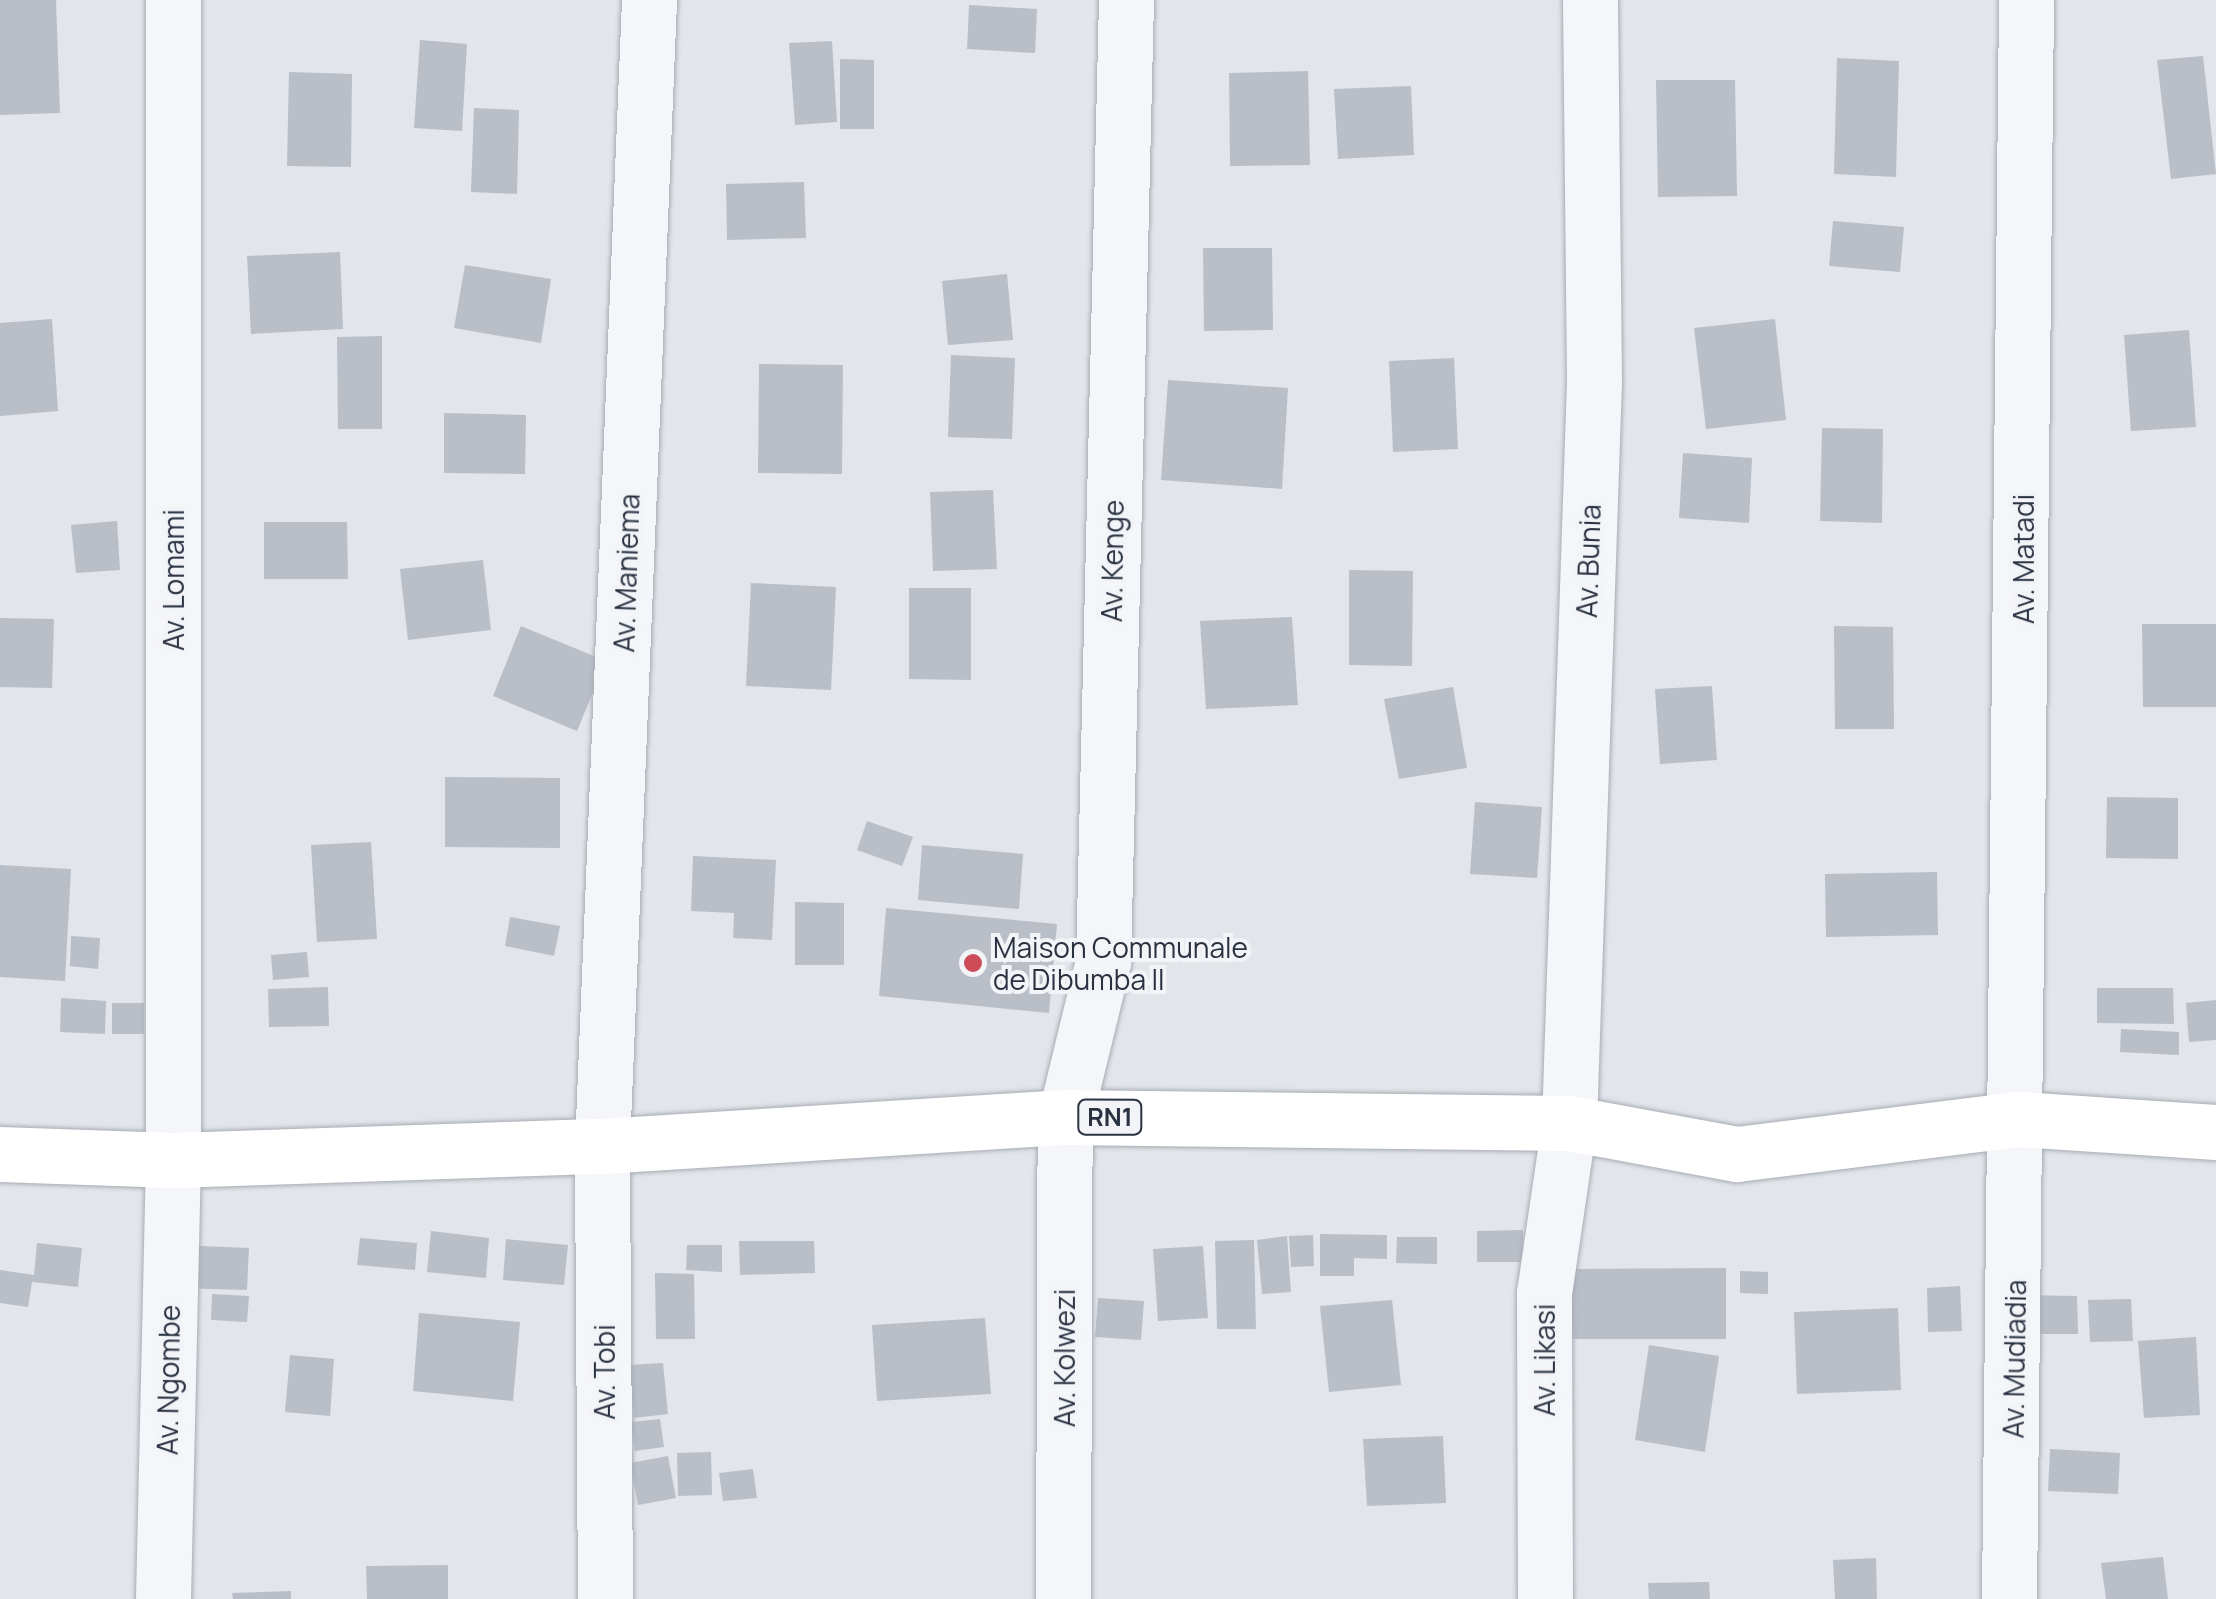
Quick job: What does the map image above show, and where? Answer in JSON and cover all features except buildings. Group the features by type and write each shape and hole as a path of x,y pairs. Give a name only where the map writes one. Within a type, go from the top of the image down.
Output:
{"highway":[{"name":"RN1","path":"0,1154 173,1160 602,1146 1064,1117 1569,1123 1737,1154 2019,1119 2216,1132"}],"street":[{"name":"Av. Lomami","path":"173,0 173,1160"},
{"name":"Av. Maniema","path":"602,1146 649,0"},
{"name":"Av. Kenge","path":"1064,1117 1103,961 1126,0"},
{"name":"Av. Bunia","path":"1569,1123 1594,381 1590,0"},
{"name":"Av. Matadi","path":"2019,1119 2026,0"},
{"name":"Av. Kolwezi","path":"1063,1599 1064,1117"},
{"name":"Av. Mudiadia","path":"2009,1599 2019,1119"},
{"name":"Av. Likasi","path":"1545,1599 1544,1292 1569,1123"},
{"name":"Av. Tobi","path":"602,1146 605,1599"},
{"name":"Av. Ngombe","path":"163,1599 173,1160"}],"place":[{"name":"Maison Communale de Dibumba II","path":"973,963"}]}
